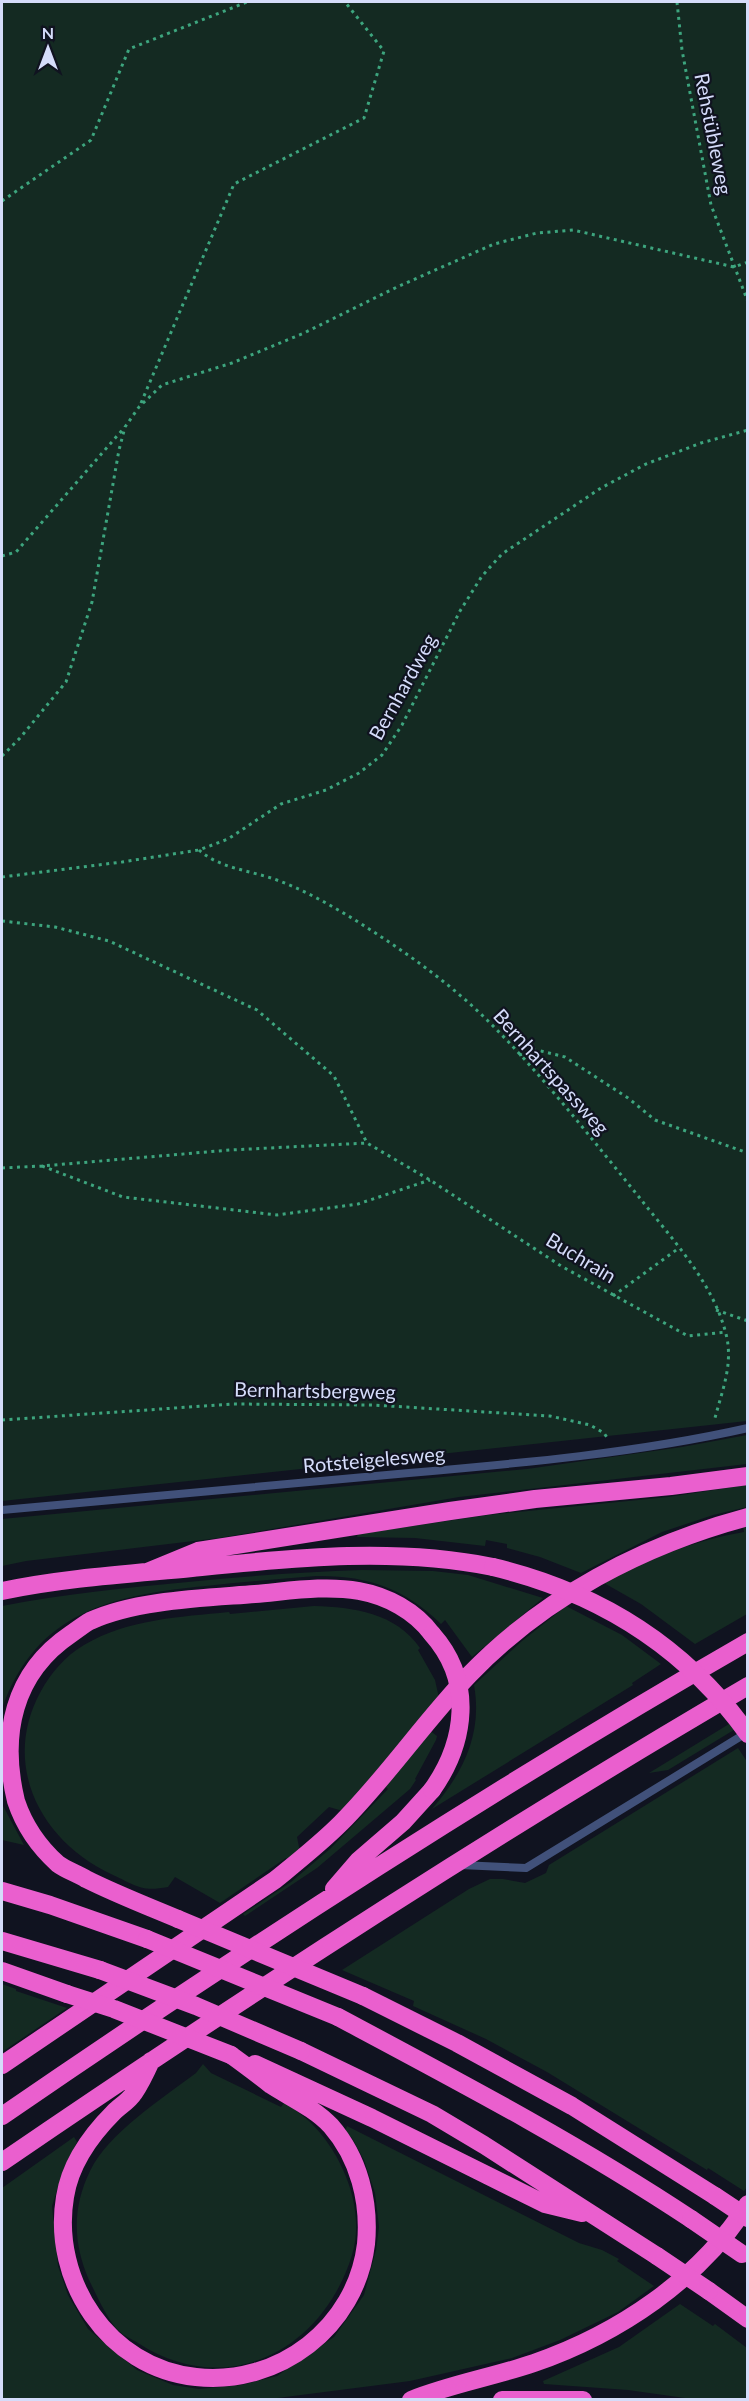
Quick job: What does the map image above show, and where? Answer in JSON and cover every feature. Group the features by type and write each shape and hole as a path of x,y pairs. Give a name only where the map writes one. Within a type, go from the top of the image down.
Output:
{"highway":[{"path":"147,1572 198,1551 450,1510 747,1476"},
{"path":"2,2065 275,1880 309,1853 356,1807 470,1674 528,1622 599,1575 636,1557 698,1532 747,1517"},
{"path":"2,1591 63,1581 147,1572 264,1561 366,1555 434,1558 493,1567 571,1591 640,1628 698,1675 731,1711 747,1733"},
{"path":"324,1902 359,1860 403,1822 432,1790 450,1761 456,1745 461,1699 454,1669 432,1634 418,1618 391,1601 376,1595 343,1589 312,1589 169,1602 123,1611 89,1622 48,1652 32,1670 20,1691 7,1732 4,1772 26,1826 59,1865 122,1896 363,1996 457,2043 572,2106 747,2218"},
{"path":"2,2116 324,1902 526,1775 747,1642"},
{"path":"2,2162 150,2061 454,1865 747,1686"},
{"path":"2,1891 147,1939 338,2018 553,2132 622,2173 745,2256"},
{"path":"2,1941 100,1970 196,2006 301,2050 432,2114 596,2216 747,2319"},
{"path":"2,1971 114,2009 231,2055 274,2079 545,2204 596,2216"},
{"path":"150,2061 132,2096 98,2129 76,2164 65,2195 63,2234 69,2269 76,2289 94,2319 121,2346 135,2356 175,2374 195,2377 237,2376 278,2364 312,2343 327,2329 349,2299 357,2282 365,2250 367,2214 362,2184 355,2164 331,2126 274,2079"},
{"path":"411,2400 444,2387 541,2360 607,2330 657,2298 693,2269 721,2239 747,2204"},
{"path":"502,2400 583,2400"}],"lane":[{"name":"Rotsteigelesweg","path":"2,1510 492,1466 612,1452 710,1437 747,1428"},
{"path":"454,1865 526,1868 747,1733"}],"path":[{"path":"2,201 91,140 129,49 247,2"},
{"path":"139,407 234,184 364,118 384,51 345,2"},
{"name":"Rehstübleweg","path":"677,2 682,50 711,205 747,302"},
{"path":"2,556 16,552 125,427 139,407 162,385 232,363 304,333 396,287 483,249 537,233 573,230 734,267 747,262"},
{"path":"2,756 20,738 66,681 92,602 125,427"},
{"name":"Bernhardweg","path":"2,877 199,850 228,839 281,804 326,790 359,773 382,755 402,725 460,611 482,576 502,554 601,488 646,464 701,443 747,430"},
{"name":"Bernhartspassweg","path":"199,850 210,860 275,879 320,900 355,920 432,972 485,1018 519,1054 679,1248 705,1286 726,1332 729,1364 710,1437"},
{"path":"2,921 55,927 109,941 257,1010 334,1076 367,1143 230,1150 2,1168"},
{"path":"519,1054 537,1050 565,1057 628,1098 656,1120 747,1153"},
{"name":"Buchrain","path":"367,1143 430,1180 561,1266 688,1336 726,1332"},
{"path":"42,1166 123,1197 277,1215 358,1204 430,1180"},
{"path":"613,1296 679,1248"},
{"path":"716,1310 747,1321"},
{"name":"Bernhartsbergweg","path":"2,1420 232,1404 373,1405 514,1413 574,1420 604,1433 612,1452"}],"green space":[{"path":"2,2 747,2 747,1421 2,1501"},
{"path":"747,1435 747,1464 459,1497 219,1538 26,1561 2,1566 2,1519 527,1469 682,1447"},
{"path":"747,1485 747,1507 713,1515 662,1532 581,1573 540,1557 507,1548 507,1544 486,1540 485,1546 415,1538 357,1537 358,1534 488,1515 668,1497"},
{"path":"747,1524 747,1614 695,1644 641,1604 604,1583 672,1552 708,1540 744,1532 743,1525"},
{"path":"362,1570 433,1571 468,1575 543,1598 472,1657 445,1620 441,1624 413,1601 368,1581 316,1576 206,1586 140,1595 82,1614 57,1629 35,1650 17,1676 2,1709 2,1606 141,1587 253,1576"},
{"path":"314,1606 358,1610 373,1614 399,1627 420,1648 418,1650 435,1680 439,1698 343,1811 329,1807 297,1837 300,1852 289,1861 286,1858 220,1903 175,1877 168,1887 151,1889 134,1885 88,1861 66,1843 48,1822 35,1798 27,1773 25,1746 29,1719 41,1691 54,1671 65,1660 77,1649 101,1636 136,1624 229,1612 230,1614"},
{"path":"566,1606 622,1635 661,1664 632,1683 633,1685 432,1809 461,1768 468,1753 475,1721 474,1685 522,1641"},
{"path":"747,1713 747,1722 668,1770 649,1773"},
{"path":"429,1730 437,1736 436,1740 410,1789 317,1868 245,1916 243,1914 291,1882 330,1849 388,1789 386,1787 390,1780"},
{"path":"738,1748 748,1763 748,2186 744,2191 547,2072 486,2039 413,2006 414,2001 342,1970 469,1889 490,1879 525,1883 546,1873 549,1865"},
{"path":"2,1804 24,1845 2,1840"},
{"path":"2,1984 16,1991 67,2008 2,2052"},
{"path":"203,2064 211,2073 281,2107 285,2102 310,2122 322,2135 341,2166 354,2202 356,2238 352,2255 338,2288 319,2317 295,2340 268,2356 237,2366 205,2367 172,2360 121,2333 107,2314 89,2280 78,2239 80,2198 98,2157 137,2117 196,2073"},
{"path":"347,2126 579,2243 602,2250 619,2259 617,2261 654,2286 618,2312 560,2340 512,2358 410,2381 262,2400 2,2399 2,2188 74,2137 77,2142 64,2168 52,2206 58,2266 68,2295 88,2329 137,2370 173,2385 199,2389 241,2385 277,2376 334,2337 364,2295 376,2250 379,2227 375,2193 364,2160 352,2138 345,2132"},
{"path":"680,2304 713,2326 715,2324 747,2348 747,2399 692,2399 628,2390 544,2384 543,2381 619,2347"}]}
